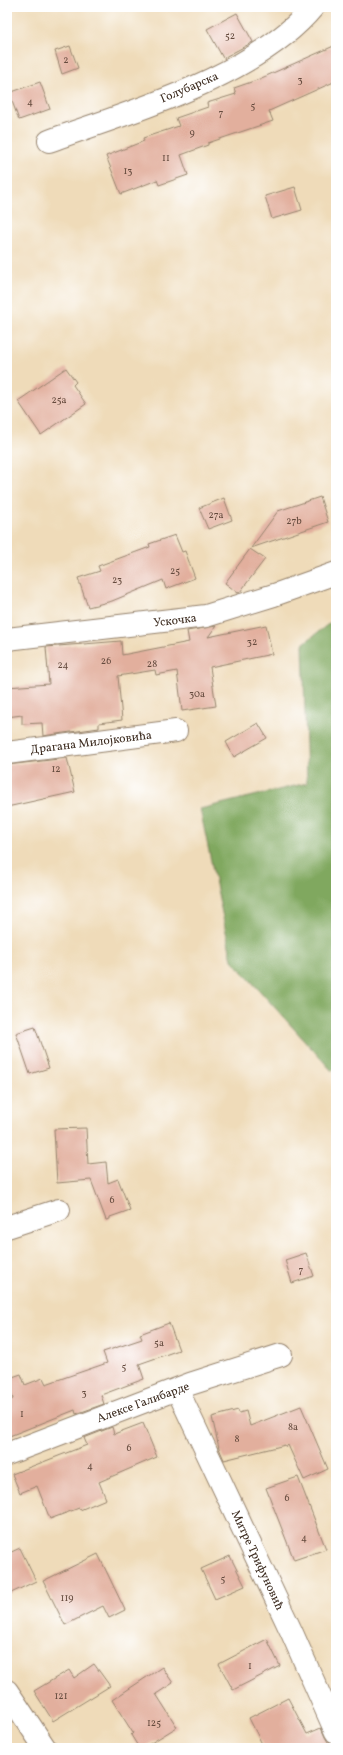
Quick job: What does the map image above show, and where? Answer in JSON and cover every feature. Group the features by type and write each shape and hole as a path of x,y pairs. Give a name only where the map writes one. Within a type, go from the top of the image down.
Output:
{"street":[{"name":"Голубарска","path":"49,141 171,96 250,60 279,41 305,17 313,7"},
{"name":"Ускочка","path":"7,640 206,616 274,595 336,573"},
{"name":"Драгана Милојковића","path":"7,753 176,731"},
{"path":"7,1227 59,1210"},
{"name":"Алексе Галибарде","path":"7,1454 177,1389 281,1355"},
{"name":"Митре Трифуновић","path":"177,1389 292,1633 336,1732"},
{"path":"7,1691 45,1748"}],"green space":[{"path":"336,618 336,1068 332,1071 232,960 200,809 307,783 303,644"}],"building":[{"path":"237,13 253,42 223,58 207,29"},
{"path":"336,45 336,81 269,111 273,121 208,143 208,145 181,155 188,175 159,185 157,180 121,194 106,156 144,141 143,138 179,126 176,118 208,107 207,103 236,94 234,88 257,80"},
{"path":"70,46 78,68 62,74 55,51"},
{"path":"40,82 50,109 19,120 9,93"},
{"path":"295,187 302,210 272,219 265,196"},
{"path":"66,368 76,382 73,385 86,404 41,435 18,401"},
{"path":"320,497 328,522 251,548 278,511"},
{"path":"224,498 232,520 208,529 199,508"},
{"path":"175,535 182,552 185,551 195,578 166,589 163,580 112,601 88,607 78,578 100,571 98,566 150,547 149,544"},
{"path":"250,549 265,559 238,593 225,583"},
{"path":"266,625 272,654 210,667 216,706 182,711 177,671 156,675 155,670 118,676 122,720 99,723 99,728 43,736 42,723 22,724 22,715 7,717 7,687 49,684 46,647 121,641 122,655 189,642 187,631 216,626 208,637"},
{"path":"258,723 267,738 234,757 226,742"},
{"path":"67,758 75,792 7,807 7,765"},
{"path":"35,1027 49,1068 30,1074 16,1033"},
{"path":"86,1128 88,1164 106,1162 108,1183 118,1179 130,1210 110,1217 110,1219 106,1220 91,1180 57,1183 54,1129"},
{"path":"306,1253 314,1276 292,1283 285,1260"},
{"path":"169,1323 179,1350 139,1364 144,1379 101,1395 104,1404 76,1414 75,1410 7,1437 7,1401 13,1399 7,1379 21,1374 25,1385 43,1378 46,1384 107,1363 103,1352 142,1339 140,1334"},
{"path":"301,1406 328,1469 304,1480 288,1445 286,1447 285,1445 224,1460 219,1448 212,1417 238,1410 239,1413 246,1411 250,1426"},
{"path":"143,1423 157,1457 99,1482 106,1499 80,1510 79,1508 50,1519 37,1486 20,1493 12,1474 87,1445 84,1438 112,1427 114,1434"},
{"path":"298,1477 326,1549 294,1560 266,1488"},
{"path":"20,1548 36,1581 7,1595 7,1554"},
{"path":"98,1554 125,1610 109,1618 103,1606 65,1625 43,1581"},
{"path":"230,1556 245,1586 215,1599 201,1569"},
{"path":"267,1639 280,1666 233,1690 219,1664"},
{"path":"94,1664 110,1686 53,1721 34,1691 69,1670 74,1678"},
{"path":"162,1667 173,1683 156,1694 177,1727 143,1748 139,1748 131,1735 133,1733 112,1700"},
{"path":"288,1698 307,1734 321,1728 328,1742 334,1744 336,1748 264,1748 249,1718"}]}
